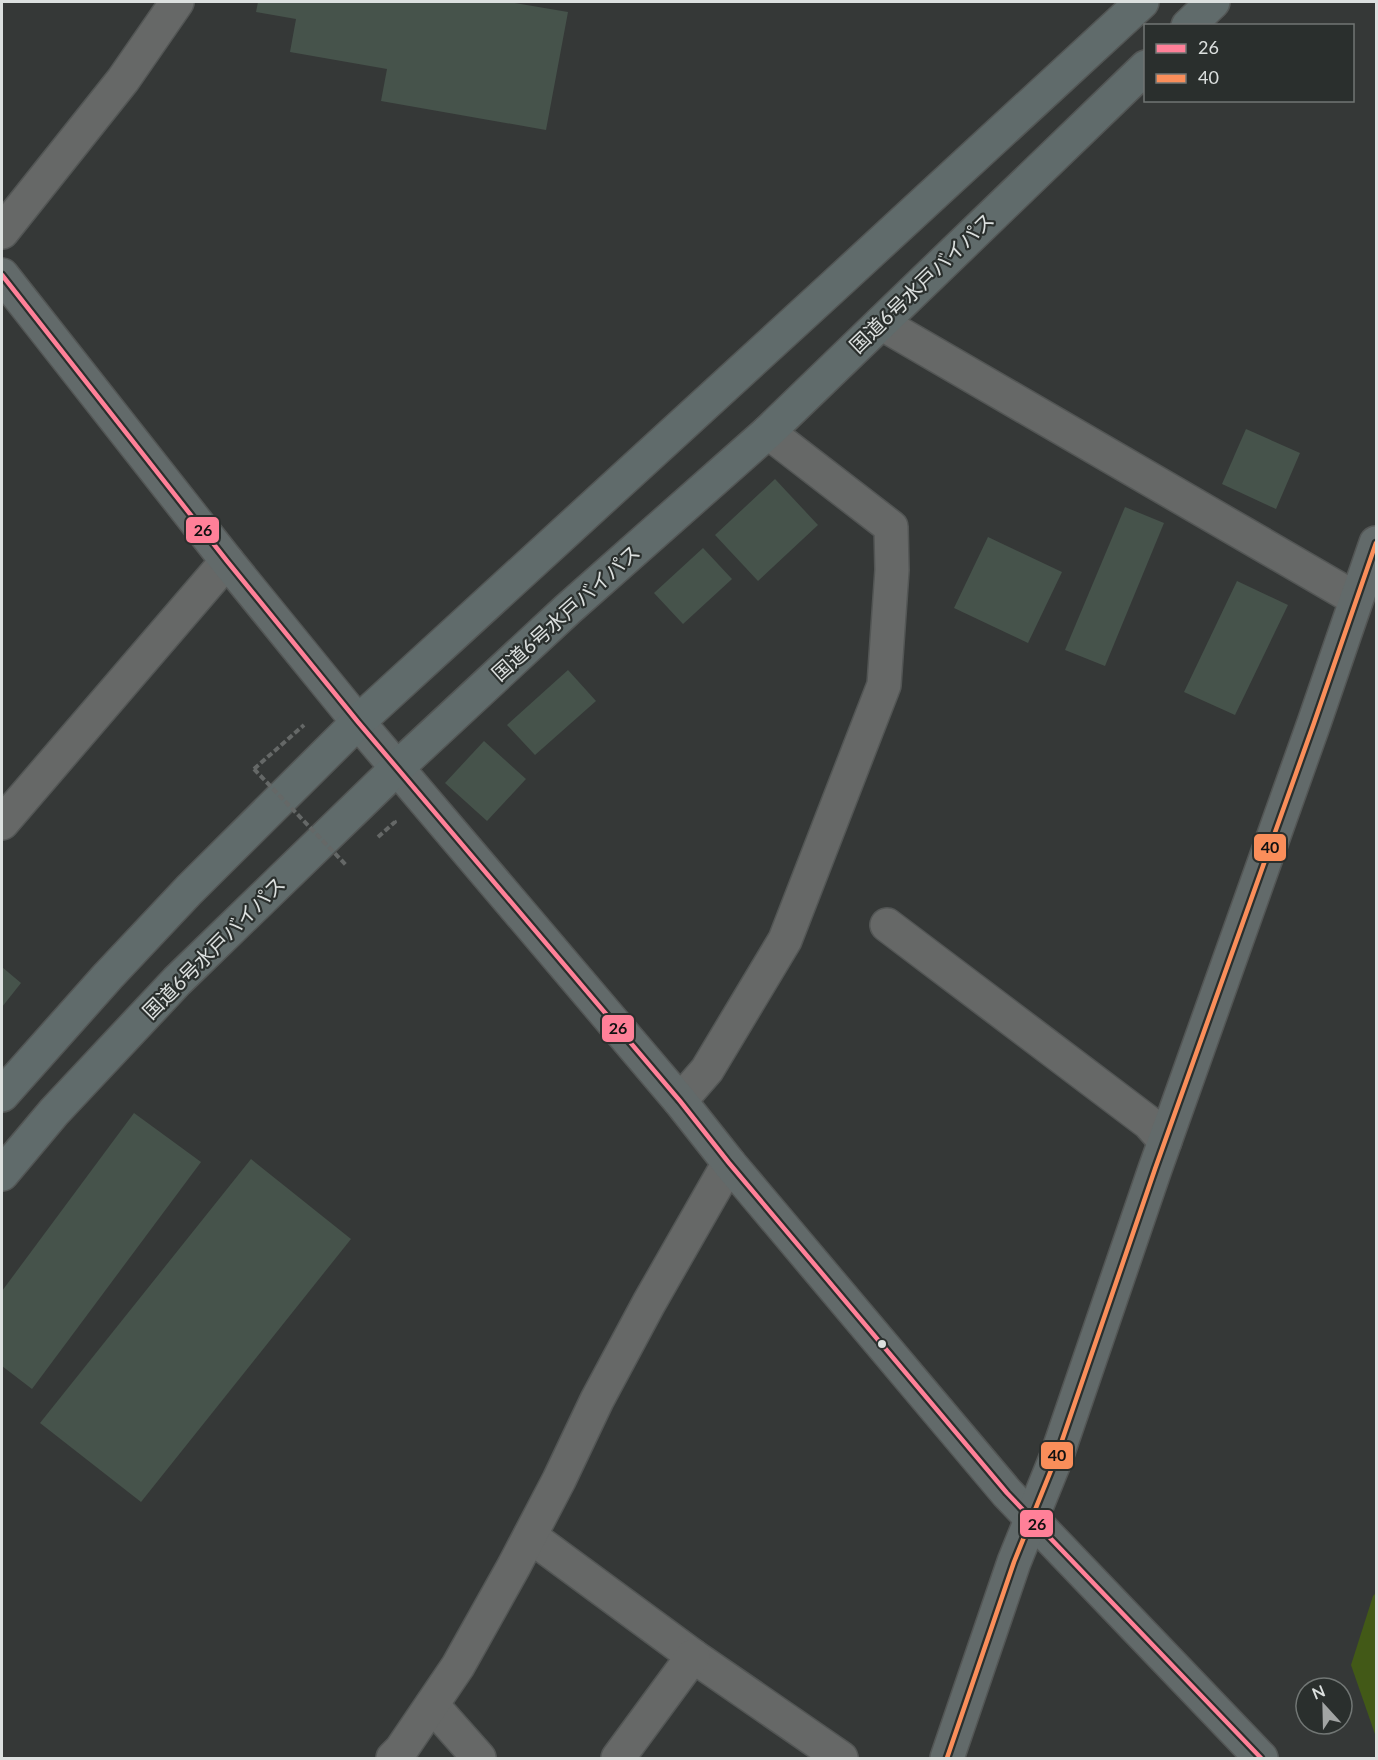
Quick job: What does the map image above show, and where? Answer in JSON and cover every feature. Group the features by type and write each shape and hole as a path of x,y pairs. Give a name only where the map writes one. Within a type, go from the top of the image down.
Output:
{"highway":[{"path":"1190,24 1213,2"},
{"path":"2,1095 108,976 189,890 358,722 827,293 1135,4"},
{"name":"国道6号水戸バイパス","path":"2,1174 54,1112 177,981 398,767 568,609 768,432 1144,69"}],"main road":[{"path":"2,275 227,561 358,722 680,1101 729,1163 1031,1520 1261,1758"},
{"path":"947,1758 1014,1562 1056,1458 1165,1141 1377,543"}],"street":[{"path":"2,232 123,80 177,2"},
{"path":"881,323 1356,599"},
{"path":"680,1101 707,1070 784,940 884,685 892,570 891,527 768,432"},
{"path":"2,823 227,561"},
{"path":"887,925 1149,1123 1165,1141"},
{"path":"393,1758 401,1750 458,1666 530,1536 597,1400 649,1303 729,1163"},
{"path":"530,1536 693,1656 841,1758"},
{"path":"618,1758 693,1656"},
{"path":"432,1705 479,1758"}],"path":[{"path":"304,724 254,769 346,865"}],"green space":[{"path":"1376,1593 1376,1737 1351,1665 1373,1596"}],"building":[{"path":"258,2 509,2 568,12 546,130 381,101 387,69 290,52 296,19 256,12"},
{"path":"1246,429 1300,453 1276,509 1222,484"},
{"path":"775,479 818,525 758,581 715,535"},
{"path":"1125,507 1164,523 1105,666 1065,650"},
{"path":"988,537 1062,572 1028,643 954,608"},
{"path":"703,548 732,579 683,624 654,593"},
{"path":"1237,581 1288,605 1235,715 1184,692"},
{"path":"568,670 596,701 535,755 507,725"},
{"path":"484,741 526,779 487,821 445,783"},
{"path":"2,967 21,983 2,1007"},
{"path":"134,1113 201,1162 32,1389 2,1366 2,1291"},
{"path":"251,1159 351,1239 141,1502 40,1423"}],"transit line":[{"name":"26","path":"2,275 227,561 358,722 680,1101 729,1163 1007,1493 1261,1758"},
{"name":"40","path":"947,1758 1014,1562 1056,1458 1155,1169 1376,543"}]}
